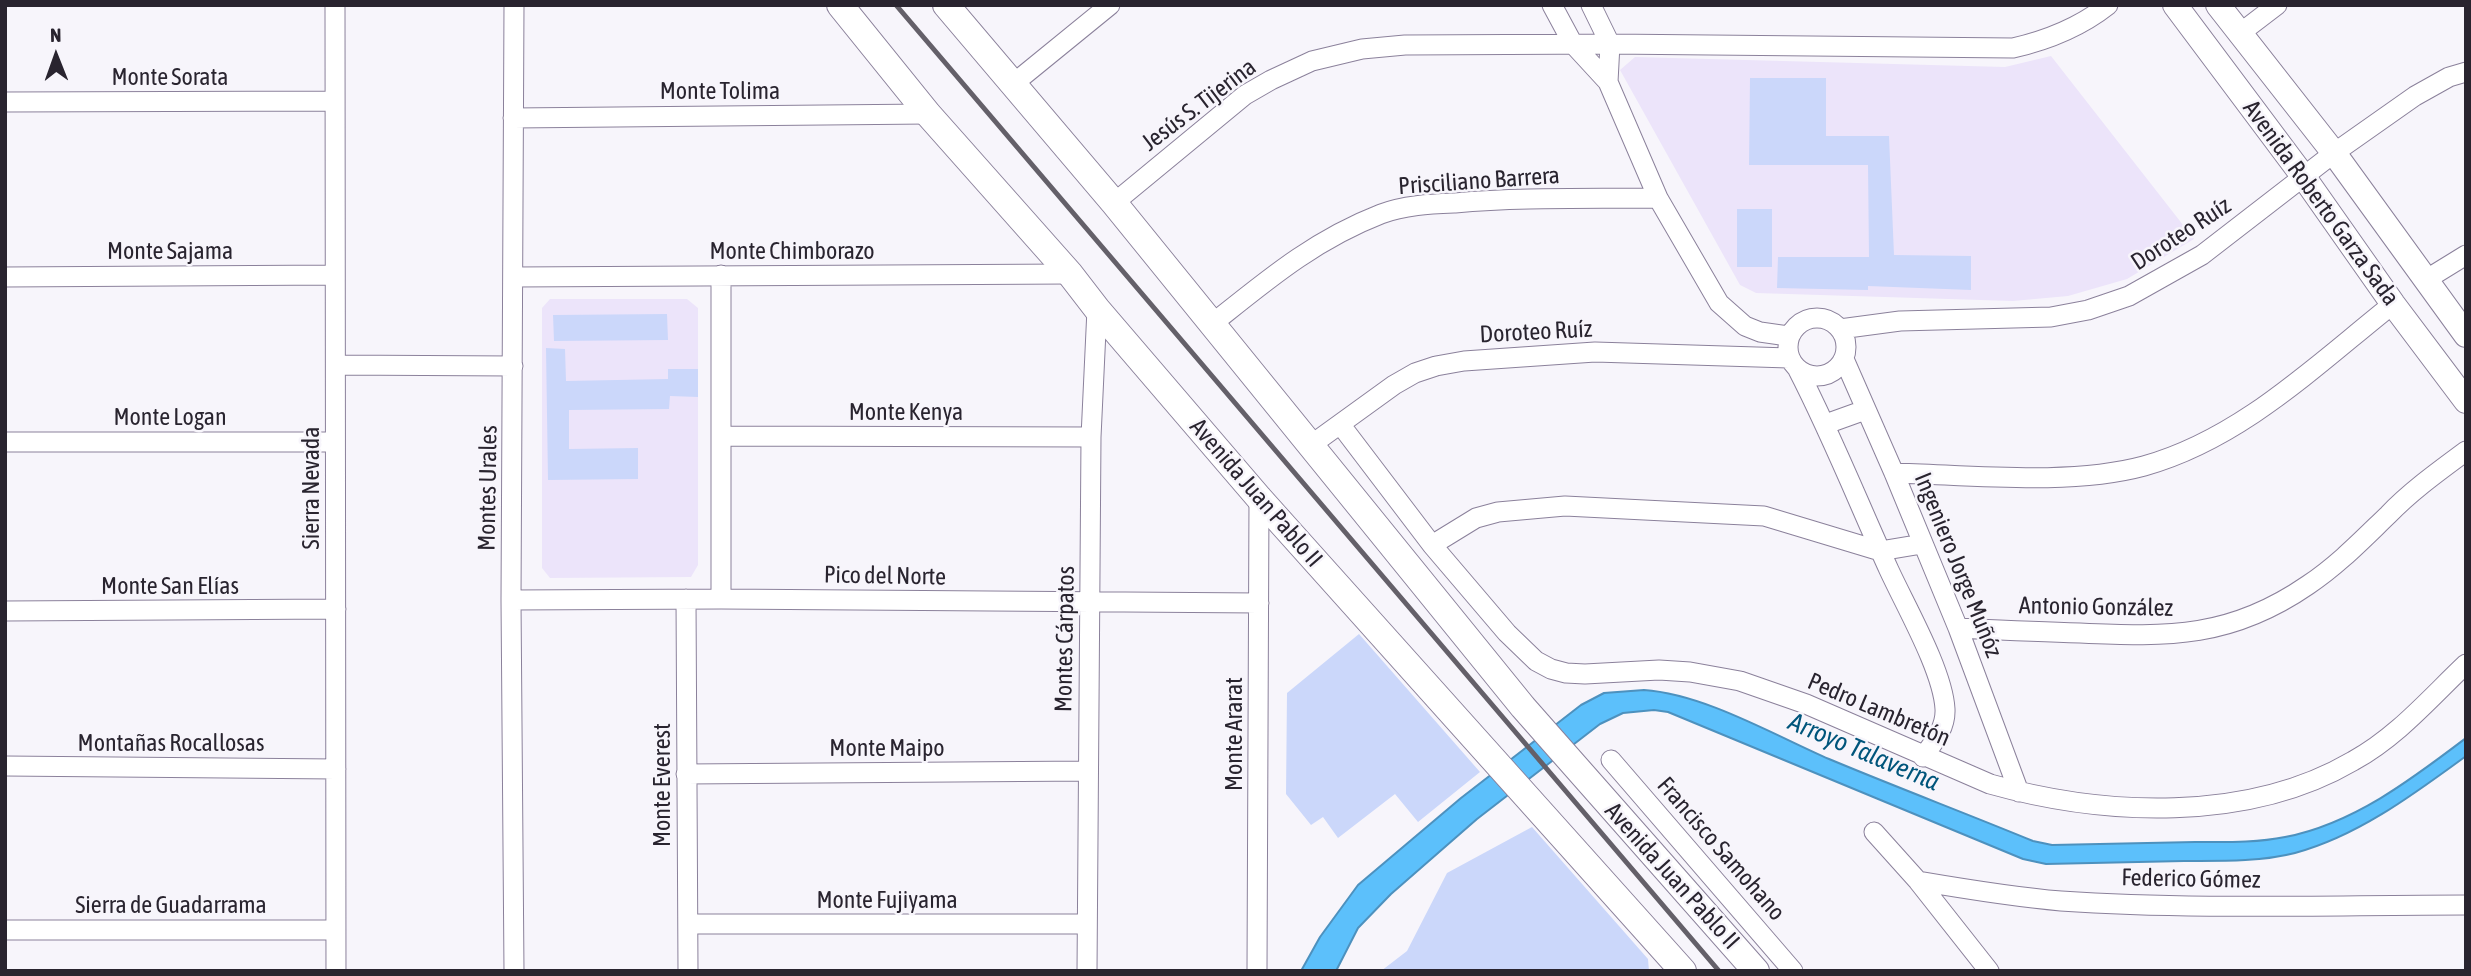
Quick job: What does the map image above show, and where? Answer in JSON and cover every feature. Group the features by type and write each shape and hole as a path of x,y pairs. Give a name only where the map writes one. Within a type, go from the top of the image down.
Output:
{"main road":[{"name":"Avenida Juan Pablo II","path":"840,5 928,114 1070,274 1259,498 1683,971"},
{"name":"Avenida Juan Pablo II","path":"946,5 1114,203 1523,707 1756,971"}],"street":[{"name":"Sierra Nevada","path":"334,5 337,365 336,971"},
{"name":"Montes Urales","path":"514,5 511,600 514,971"},
{"path":"1013,84 1110,5"},
{"path":"1552,5 1573,44 1608,82 1658,198 1719,303 1745,326 1788,337"},
{"path":"1591,5 1610,44 1608,82"},
{"name":"Jesús S. Tijerina","path":"1114,203 1245,95 1312,61 1362,49 1405,45 1573,44 2013,48 2055,37 2094,16 2108,5"},
{"name":"Avenida Roberto Garza Sada","path":"2175,5 2466,401"},
{"name":"Avenida Roberto Garza Sada","path":"2218,5 2334,153 2466,335"},
{"path":"2239,34 2277,5"},
{"name":"Doroteo Ruíz","path":"1840,328 1900,321 2018,320 2051,317 2088,310 2129,296 2202,256 2303,176 2415,96 2466,72"},
{"name":"Monte Sorata","path":"5,102 335,101"},
{"name":"Monte Tolima","path":"513,118 928,114"},
{"name":"Prisciliano Barrera","path":"1212,324 1294,259 1324,241 1384,213 1418,205 1480,201 1658,198"},
{"path":"2427,279 2466,255"},
{"name":"Monte Chimborazo","path":"514,277 1070,274"},
{"name":"Monte Sajama","path":"5,277 335,275"},
{"path":"721,275 721,598"},
{"path":"1894,473 2053,477 2106,473 2143,466 2181,454 2221,435 2262,408 2393,304"},
{"name":"Montes Cárpatos","path":"1087,971 1091,436 1097,309"},
{"path":"1793,364 1808,375 1818,377 1838,368 1846,349 1840,328 1818,317 1806,319 1795,326 1788,337 1787,347 1793,364 1826,424 1941,684 1945,713 1943,723 1939,735 1923,757"},
{"name":"Doroteo Ruíz","path":"1311,445 1415,373 1464,360 1595,352 1793,364"},
{"name":"Ingeniero Jorge Muñóz","path":"1844,359 1958,628 2020,792"},
{"path":"337,365 513,366"},
{"path":"1826,424 1865,410"},
{"name":"Pedro Lambretón","path":"1340,424 1432,545 1507,634 1536,662 1551,669 1585,674 1674,671 1729,678 1806,704 1923,757 1990,784 2020,792 2081,803 2141,807 2208,806 2271,796 2315,780 2354,761 2396,732 2466,664"},
{"name":"Monte Kenya","path":"721,436 1091,436"},
{"name":"Monte Logan","path":"5,442 335,442"},
{"name":"Antonio González","path":"1958,628 2151,636 2190,633 2268,610 2340,562 2412,493 2466,451"},
{"name":"Monte Ararat","path":"1257,971 1259,498"},
{"path":"1432,545 1476,518 1498,512 1565,506 1764,516 1880,551 1922,544"},
{"name":"Pico del Norte","path":"511,600 721,598 1259,603"},
{"name":"Monte Everest","path":"686,599 688,971"},
{"name":"Monte San Elías","path":"5,611 336,609"},
{"name":"Francisco Samohano","path":"1611,760 1793,971"},
{"name":"Montañas Rocallosas","path":"5,766 336,769"},
{"name":"Monte Maipo","path":"686,774 1088,771"},
{"path":"1874,832 1918,881 1989,971"},
{"name":"Federico Gómez","path":"1918,881 2060,901 2170,905 2466,905"},
{"name":"Monte Fujiyama","path":"688,924 1087,925"},
{"name":"Sierra de Guadarrama","path":"5,930 336,930"}],"shaded area":[{"path":"2051,56 2194,239 2127,279 2068,296 2013,301 1756,293 1740,285 1620,70 1635,57 2005,67"},
{"path":"550,299 687,299 698,308 698,565 691,577 550,578 542,568 542,308"}],"water":[{"path":"1644,690 1667,693 1714,707 1829,759 2033,841 2052,845 2240,842 2285,837 2310,831 2358,811 2403,784 2466,738 2466,756 2406,799 2363,825 2318,846 2295,853 2240,860 2046,864 2023,859 1668,712 1654,710 1623,713 1600,724 1477,819 1391,894 1358,928 1336,971 1301,971 1320,937 1358,885 1461,798 1581,705 1604,693"}],"building":[{"path":"1750,78 1826,78 1826,136 1889,136 1894,255 1971,256 1971,290 1868,286 1868,290 1777,288 1778,257 1869,257 1868,165 1749,165"},
{"path":"1737,209 1772,209 1772,267 1737,267"},
{"path":"667,314 668,340 554,341 553,315"},
{"path":"546,348 565,349 566,381 668,379 668,369 698,369 698,397 670,396 669,409 569,410 569,449 638,448 638,479 548,480"},
{"path":"1359,634 1480,772 1418,822 1395,794 1338,838 1323,817 1311,825 1286,794 1287,693"},
{"path":"1532,827 1648,959 1649,971 1381,971 1407,951 1447,873"}],"railway":[{"path":"896,5 1719,971"}],"water label":[{"name":"Arroyo Talaverna","path":"1864,752"}]}
